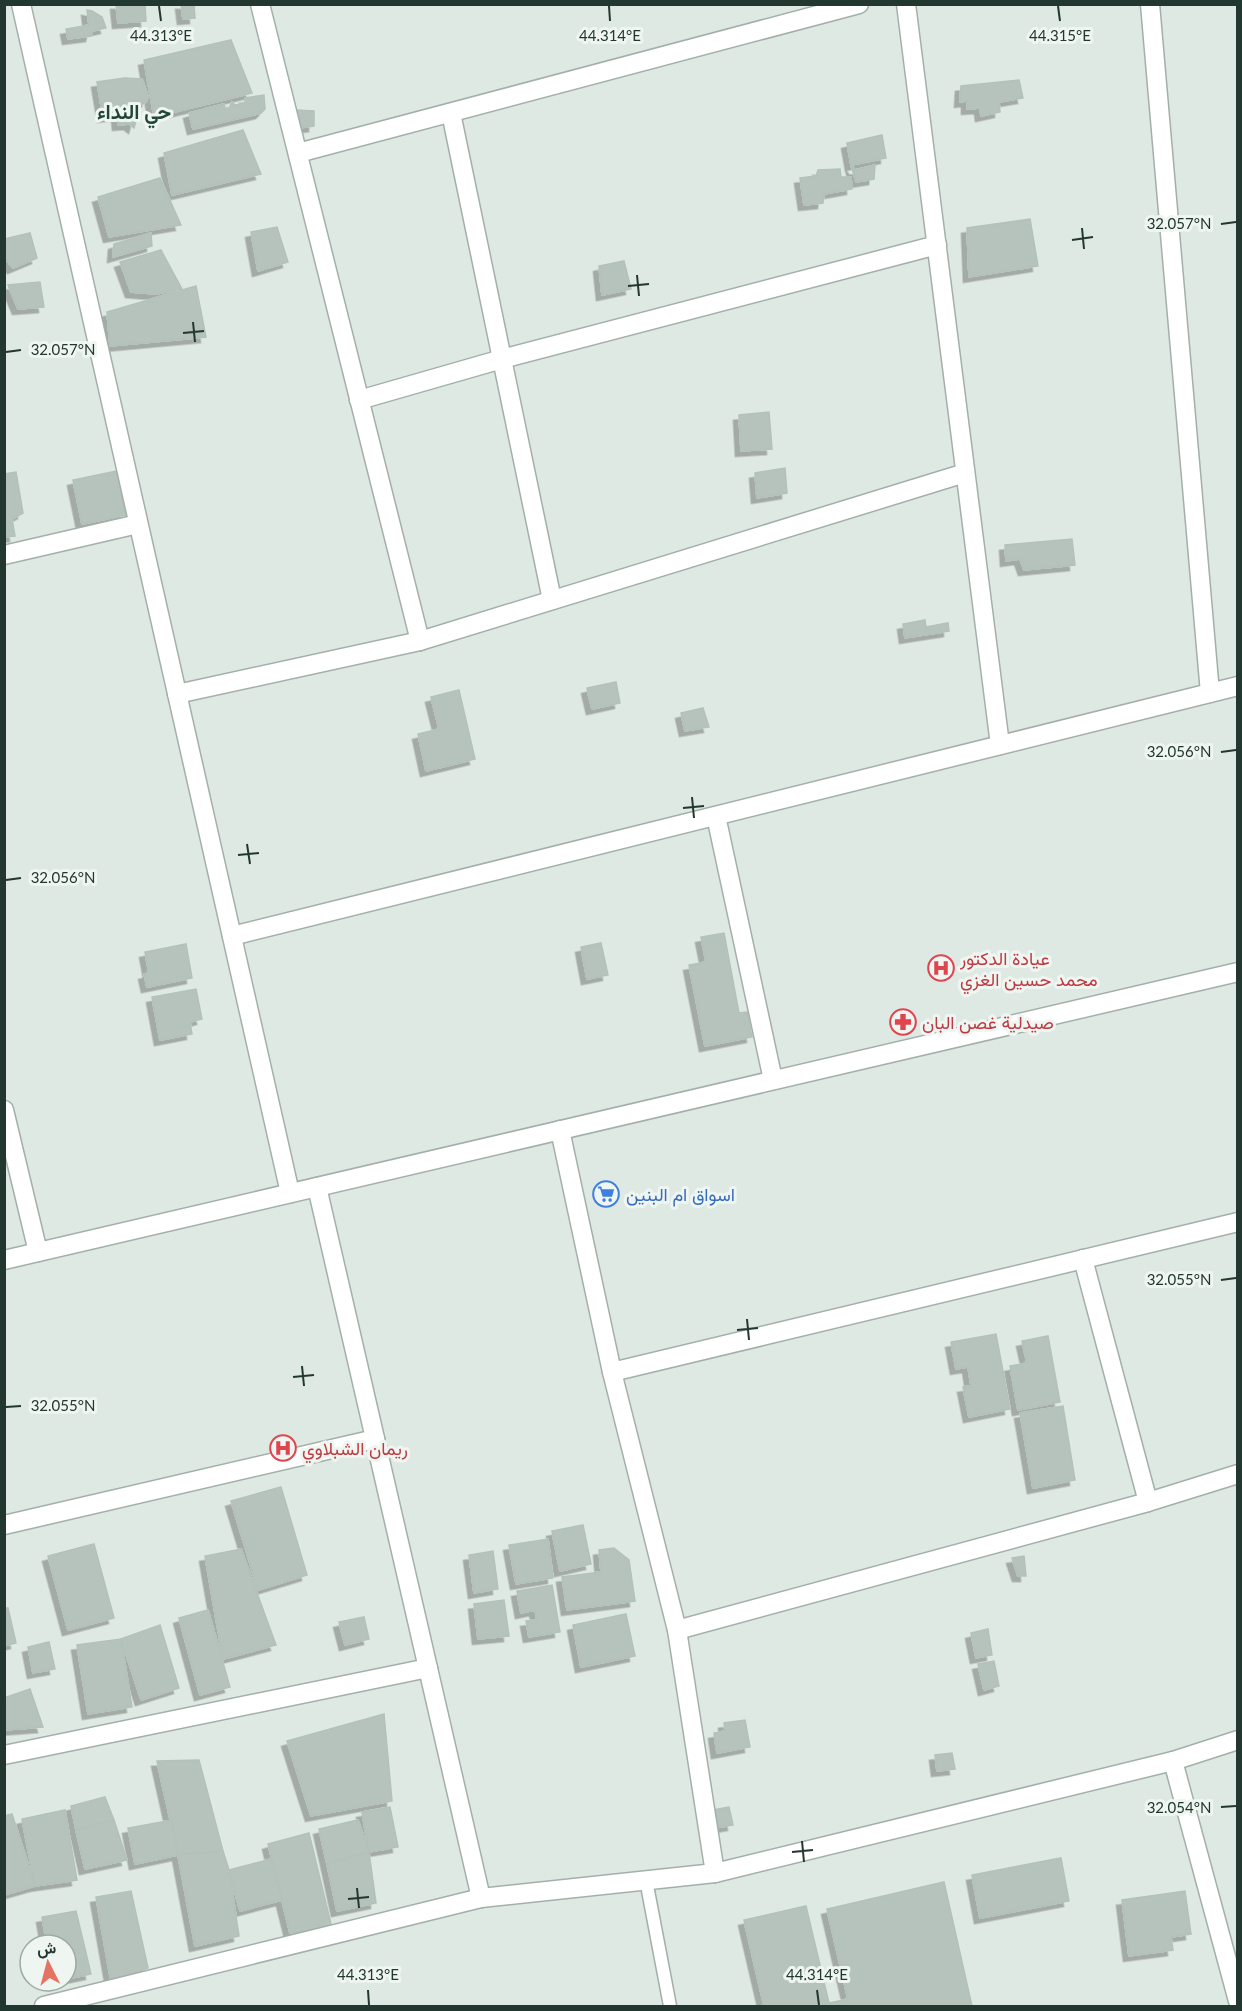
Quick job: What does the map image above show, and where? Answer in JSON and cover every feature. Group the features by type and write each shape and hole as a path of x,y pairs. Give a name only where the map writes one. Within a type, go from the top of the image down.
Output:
{"street":[{"path":"21,4 290,1193"},
{"path":"260,4 420,641"},
{"path":"298,153 859,4"},
{"path":"906,4 1000,746"},
{"path":"1150,4 1210,693"},
{"path":"451,113 552,600"},
{"path":"359,400 502,359 936,246"},
{"path":"177,694 420,641 965,472"},
{"path":"4,555 138,524"},
{"path":"232,936 1238,686"},
{"path":"716,816 773,1080"},
{"path":"4,1260 1238,972"},
{"path":"4,1110 38,1252"},
{"path":"560,1130 612,1372 677,1630 715,1873"},
{"path":"317,1187 481,1898"},
{"path":"612,1372 1238,1222"},
{"path":"1083,1259 1148,1502"},
{"path":"4,1525 375,1439"},
{"path":"677,1630 1148,1502 1238,1474"},
{"path":"4,1755 428,1668"},
{"path":"44,2007 481,1898 715,1873 1173,1761 1238,1740"},
{"path":"1173,1761 1232,1951 1238,2001"}],"lane":[{"path":"646,1881 670,2007"}],"building":[{"path":"116,4 145,4 146,21 118,23"},
{"path":"181,4 194,4 195,18 183,19"},
{"path":"87,10 102,17 106,28 92,31 91,36 68,39 66,29 89,25"},
{"path":"231,40 252,93 154,117 144,60"},
{"path":"125,78 142,79 148,96 147,101 143,104 135,102 134,128 129,124 118,125 117,115 103,117 97,82"},
{"path":"1019,80 1023,98 999,102 1000,112 981,116 980,108 967,109 967,101 960,102 961,86"},
{"path":"264,95 265,109 261,113 193,129 189,113 224,104 225,109 229,108 232,102 235,105 245,103 245,98"},
{"path":"295,110 314,111 314,126 299,128"},
{"path":"243,130 261,174 172,195 164,153"},
{"path":"882,135 886,158 851,165 847,143"},
{"path":"851,165 855,170 875,165 874,179 856,182"},
{"path":"840,169 841,177 851,177 852,189 824,194 823,203 804,205 800,178 816,176 818,170"},
{"path":"160,178 181,225 109,237 98,197"},
{"path":"1030,219 1038,266 969,277 967,228"},
{"path":"277,227 288,262 258,271 251,232"},
{"path":"30,233 37,258 13,268 4,257 4,239"},
{"path":"151,233 152,246 113,257 114,244"},
{"path":"161,250 182,289 156,294 131,292 120,262"},
{"path":"624,261 631,289 602,295 599,266"},
{"path":"40,282 44,307 18,309 8,285"},
{"path":"196,286 206,337 110,346 107,312"},
{"path":"769,412 772,449 741,451 739,415"},
{"path":"785,468 787,493 757,498 755,473"},
{"path":"117,471 126,515 82,524 73,480"},
{"path":"16,472 23,513 12,519 15,536 4,537 4,474"},
{"path":"1072,539 1075,565 1024,570 1020,559 1006,561 1005,545"},
{"path":"925,620 926,627 948,623 949,631 905,638 903,624"},
{"path":"616,682 620,703 592,709 587,688"},
{"path":"459,690 475,759 426,771 418,734 439,729 431,697"},
{"path":"703,708 709,727 685,731 681,713"},
{"path":"724,933 739,1013 747,1012 752,1037 705,1046 689,965 706,962 701,937"},
{"path":"601,943 608,975 587,979 581,947"},
{"path":"186,944 192,978 147,987 144,974 149,973 145,952"},
{"path":"196,989 202,1019 190,1022 192,1034 160,1040 152,997"},
{"path":"996,1334 1010,1409 969,1417 963,1387 971,1386 968,1367 956,1369 951,1342"},
{"path":"1048,1336 1060,1402 1018,1410 1010,1366 1027,1363 1022,1341"},
{"path":"1063,1406 1075,1480 1033,1488 1020,1413"},
{"path":"281,1487 307,1575 258,1590 231,1501"},
{"path":"583,1525 591,1564 560,1571 552,1531"},
{"path":"548,1539 553,1578 516,1584 509,1545"},
{"path":"94,1544 114,1618 68,1630 48,1556"},
{"path":"614,1548 629,1560 635,1601 567,1610 562,1577 601,1572 599,1550"},
{"path":"241,1549 276,1645 223,1659 205,1556"},
{"path":"493,1551 498,1589 474,1593 469,1555"},
{"path":"1024,1556 1026,1576 1018,1576 1012,1558"},
{"path":"552,1585 560,1632 529,1637 526,1621 537,1620 535,1610 521,1613 517,1591"},
{"path":"504,1600 509,1636 478,1639 474,1604"},
{"path":"4,1608 8,1608 16,1643 4,1646"},
{"path":"208,1610 230,1687 200,1695 179,1618"},
{"path":"626,1614 635,1656 581,1667 573,1625"},
{"path":"364,1617 369,1639 345,1645 339,1622"},
{"path":"160,1625 179,1688 141,1700 121,1639"},
{"path":"988,1629 992,1655 976,1658 971,1633"},
{"path":"121,1639 132,1707 88,1714 77,1645"},
{"path":"49,1642 55,1669 33,1673 28,1647"},
{"path":"994,1661 999,1686 984,1690 978,1664"},
{"path":"30,1689 43,1727 4,1730 4,1698"},
{"path":"384,1714 392,1801 311,1816 287,1741"},
{"path":"745,1720 750,1747 717,1753 714,1733 725,1731 724,1723"},
{"path":"952,1753 955,1769 937,1771 935,1755"},
{"path":"199,1760 223,1851 178,1855 157,1761"},
{"path":"105,1797 114,1820 76,1830 71,1806"},
{"path":"390,1807 398,1847 369,1852 362,1812"},
{"path":"729,1807 733,1825 716,1828 712,1810"},
{"path":"65,1810 77,1880 35,1886 22,1819"},
{"path":"12,1814 35,1886 4,1895 4,1816"},
{"path":"114,1820 127,1860 85,1869 76,1830"},
{"path":"172,1820 178,1855 135,1864 128,1828"},
{"path":"358,1820 369,1852 327,1864 319,1829"},
{"path":"309,1833 332,1928 290,1933 268,1844"},
{"path":"223,1851 229,1870 239,1936 195,1946 178,1855"},
{"path":"369,1852 376,1903 337,1911 327,1864"},
{"path":"1061,1858 1069,1901 980,1918 972,1875"},
{"path":"271,1859 282,1900 240,1911 229,1870"},
{"path":"944,1882 972,2006 764,2006 744,1920 806,1906 829,2003 848,1999 827,1909"},
{"path":"131,1891 148,1968 111,1982 96,1897"},
{"path":"1185,1891 1191,1934 1171,1937 1173,1950 1129,1956 1122,1900"},
{"path":"76,1911 91,1974 78,1977 78,1933 45,1933 42,1917"}],"place":[{"name":"عيادة الدكتور محمد حسين الغزي","path":"941,968"},
{"name":"صيدلية غصن البان","path":"903,1022"},
{"name":"اسواق ام البنين","path":"606,1194"},
{"name":"ريمان الشبلاوي","path":"283,1448"}],"district":[{"name":"حي النداء","path":"134,111"}]}
